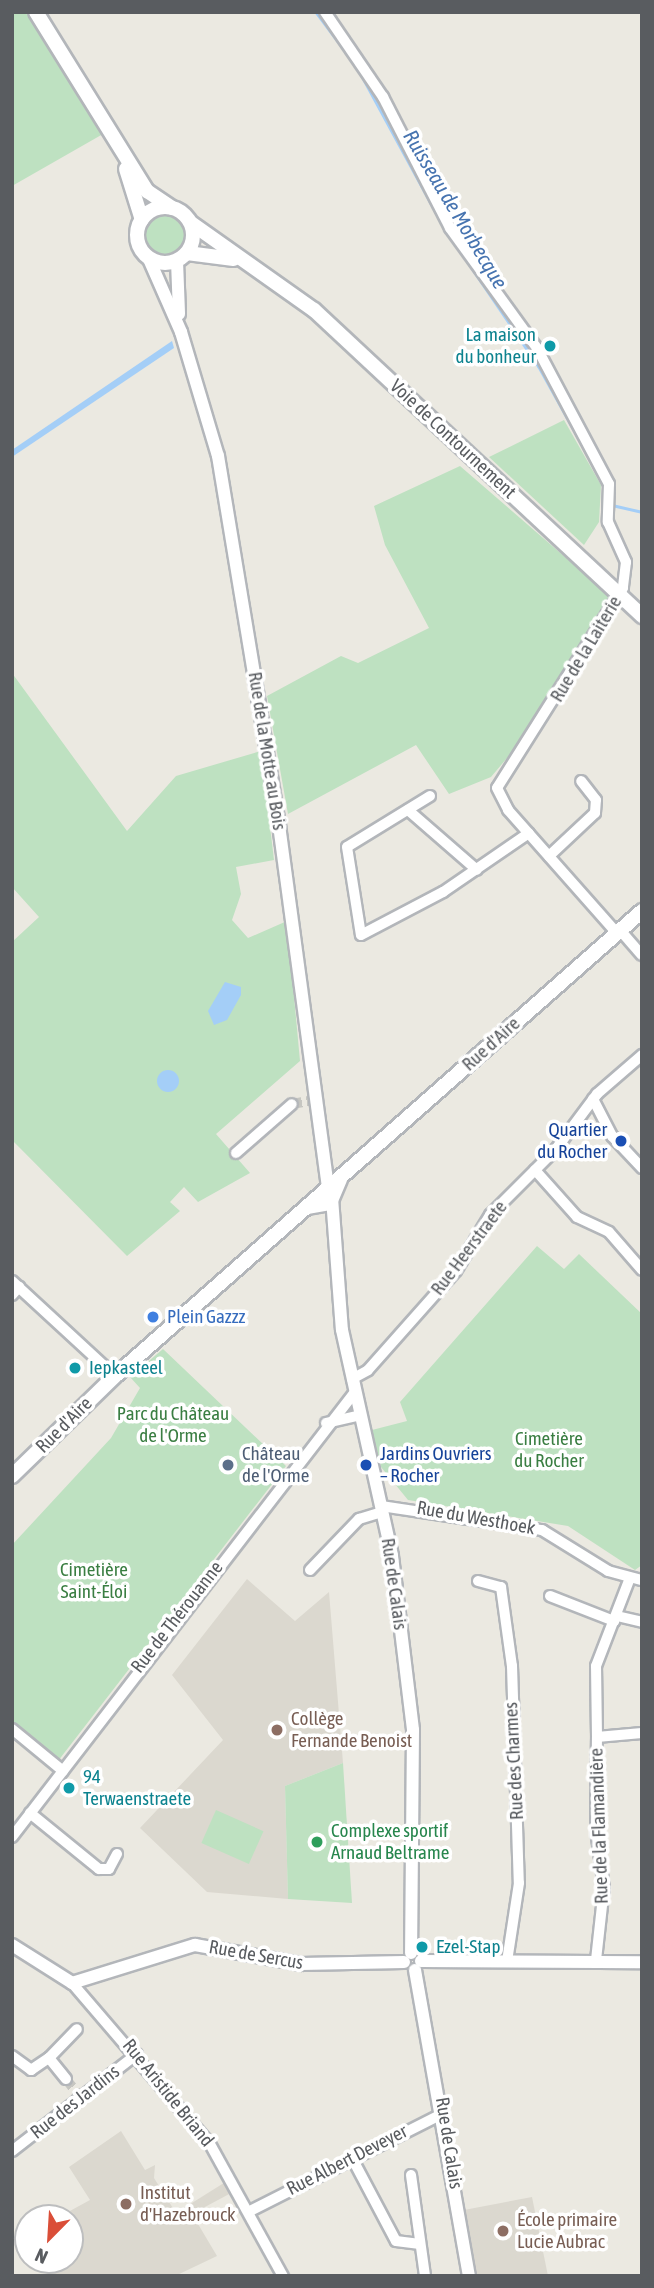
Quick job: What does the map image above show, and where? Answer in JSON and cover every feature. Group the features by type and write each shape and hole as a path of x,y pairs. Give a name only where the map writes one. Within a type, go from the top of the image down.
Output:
{"main road":[{"path":"36,12 147,191 258,269"},
{"path":"116,141 142,220 138,242 149,259 182,257 211,251 258,269"},
{"path":"142,220 155,209 172,208"},
{"path":"182,257 191,223"},
{"name":"Voie de Contournement","path":"258,269 323,318 642,616"},
{"name":"Rue d'Aire","path":"12,1476 115,1376 642,911"}],"street":[{"name":"Rue de la Laiterie","path":"325,12 383,97 455,236 540,355 605,474 610,505 627,566 619,594 499,779 501,800 549,856 642,955"},
{"name":"Rue de la Motte au Bois","path":"181,332 182,257"},
{"name":"Rue de la Motte au Bois","path":"149,259 181,332 222,479 327,1191"},
{"path":"549,856 595,813 596,800 580,781"},
{"path":"430,796 347,847 359,933 372,934 477,870 529,833"},
{"path":"408,810 477,870"},
{"name":"Rue Heerstraete","path":"352,1379 368,1370 456,1271 489,1215 535,1170 593,1099 642,1055"},
{"path":"593,1099 612,1136 642,1168"},
{"path":"236,1153 292,1104"},
{"path":"535,1170 577,1217 606,1230 642,1270"},
{"name":"Rue de Calais","path":"327,1191 333,1219 352,1379 382,1509 414,1746 413,1961 444,2113 469,2276"},
{"path":"14,1288 115,1376"},
{"name":"Rue de Thérouanne","path":"12,1837 326,1423 355,1392"},
{"path":"326,1423 361,1415"},
{"path":"310,1570 359,1519 382,1509"},
{"name":"Rue du Westhoek","path":"382,1509 542,1530 630,1578 642,1580"},
{"path":"597,1737 594,1677 630,1578"},
{"name":"Rue des Charmes","path":"478,1581 501,1587 512,1666 519,1883 507,1961"},
{"path":"551,1596 615,1618 642,1622"},
{"path":"12,1729 63,1771"},
{"name":"Rue de la Flamandière","path":"596,1960 604,1894 596,1823 597,1737 642,1733"},
{"path":"30,1813 99,1869 108,1869 117,1854"},
{"name":"Rue Aristide Briand","path":"12,1945 72,1983 137,2054 198,2128 252,2210 283,2276"},
{"name":"Rue de Sercus","path":"72,1983 195,1945 300,1964 413,1961 642,1962"},
{"path":"12,2056 31,2070 49,2058 77,2029"},
{"name":"Rue des Jardins","path":"12,2151 78,2095 137,2054"},
{"path":"49,2058 66,2080"},
{"name":"Rue Albert Deveyer","path":"252,2210 444,2113"},
{"path":"352,2158 396,2241 420,2244"},
{"path":"411,2175 425,2276"}],"shaded area":[{"name":"Collège Fernande Benoist","path":"247,1579 295,1621 329,1592 343,1763 285,1786 288,1899 207,1892 140,1828 223,1740 172,1675"},
{"name":"Institut d'Hazebrouck","path":"121,2131 145,2170 155,2165 154,2178 176,2213 227,2181 233,2192 203,2208 208,2218 198,2224 217,2256 175,2276 47,2276 84,2274 83,2204 90,2200 69,2167"},
{"name":"École primaire Lucie Aubrac","path":"532,2197 548,2276 476,2276 464,2210"}],"green space":[{"path":"12,12 25,12 42,33 103,134 12,186"},
{"path":"165,212 182,218 188,235 182,252 165,258 148,252 142,235 148,218"},
{"path":"564,420 601,485 599,522 584,545 489,457"},
{"path":"460,466 610,596 534,726 491,777 449,794 416,745 288,814 267,696 341,656 358,663 429,628 385,545 374,506"},
{"path":"12,673 127,831 176,776 261,751 274,860 236,867 241,894 232,920 248,938 287,921 300,1061 216,1134 250,1173 198,1202 184,1187 170,1202 180,1211 127,1256 12,1140 12,942 39,917 12,887"},
{"name":"Cimetière du Rocher","path":"537,1246 564,1269 579,1254 642,1314 642,1565 635,1570 568,1526 408,1500 381,1467 372,1430 407,1421 400,1402"},
{"name":"Cimetière Saint-Éloi","path":"163,1349 286,1466 58,1761 12,1724 12,1545 111,1438 140,1388 130,1377"},
{"name":"Complexe sportif Arnaud Beltrame","path":"343,1763 352,1903 288,1899 285,1786"},
{"path":"216,1810 264,1831 249,1864 201,1843"}],"water":[{"path":"172,341 174,348 12,457 12,450"},
{"path":"225,982 241,987 241,995 227,1020 214,1025 208,1011"},
{"path":"164,1070 172,1070 179,1077 179,1085 172,1092 164,1092 157,1085 157,1077"}],"waterway":[{"name":"Ruisseau de Morbecque","path":"316,12 357,67 444,227 539,367 595,468"},
{"name":"Ruisseau de Morbecque","path":"612,505 642,512"}],"tunnel":[{"path":"292,1104 309,1101"},
{"path":"66,2079 77,2093"}],"place":[{"name":"La maison du bonheur","path":"550,346"},
{"name":"Quartier du Rocher","path":"621,1141"},
{"name":"Plein Gazzz","path":"153,1317"},
{"name":"Iepkasteel","path":"75,1368"},
{"name":"Château de l'Orme","path":"228,1465"},
{"name":"Jardins Ouvriers – Rocher","path":"366,1465"},
{"name":"Collège Fernande Benoist","path":"277,1730"},
{"name":"94 Terwaenstraete","path":"69,1788"},
{"name":"Complexe sportif Arnaud Beltrame","path":"317,1842"},
{"name":"Ezel-Stap","path":"422,1947"},
{"name":"Institut d'Hazebrouck","path":"126,2204"},
{"name":"École primaire Lucie Aubrac","path":"503,2231"}],"park label":[{"name":"Parc du Château de l'Orme","path":"173,1425"}]}
